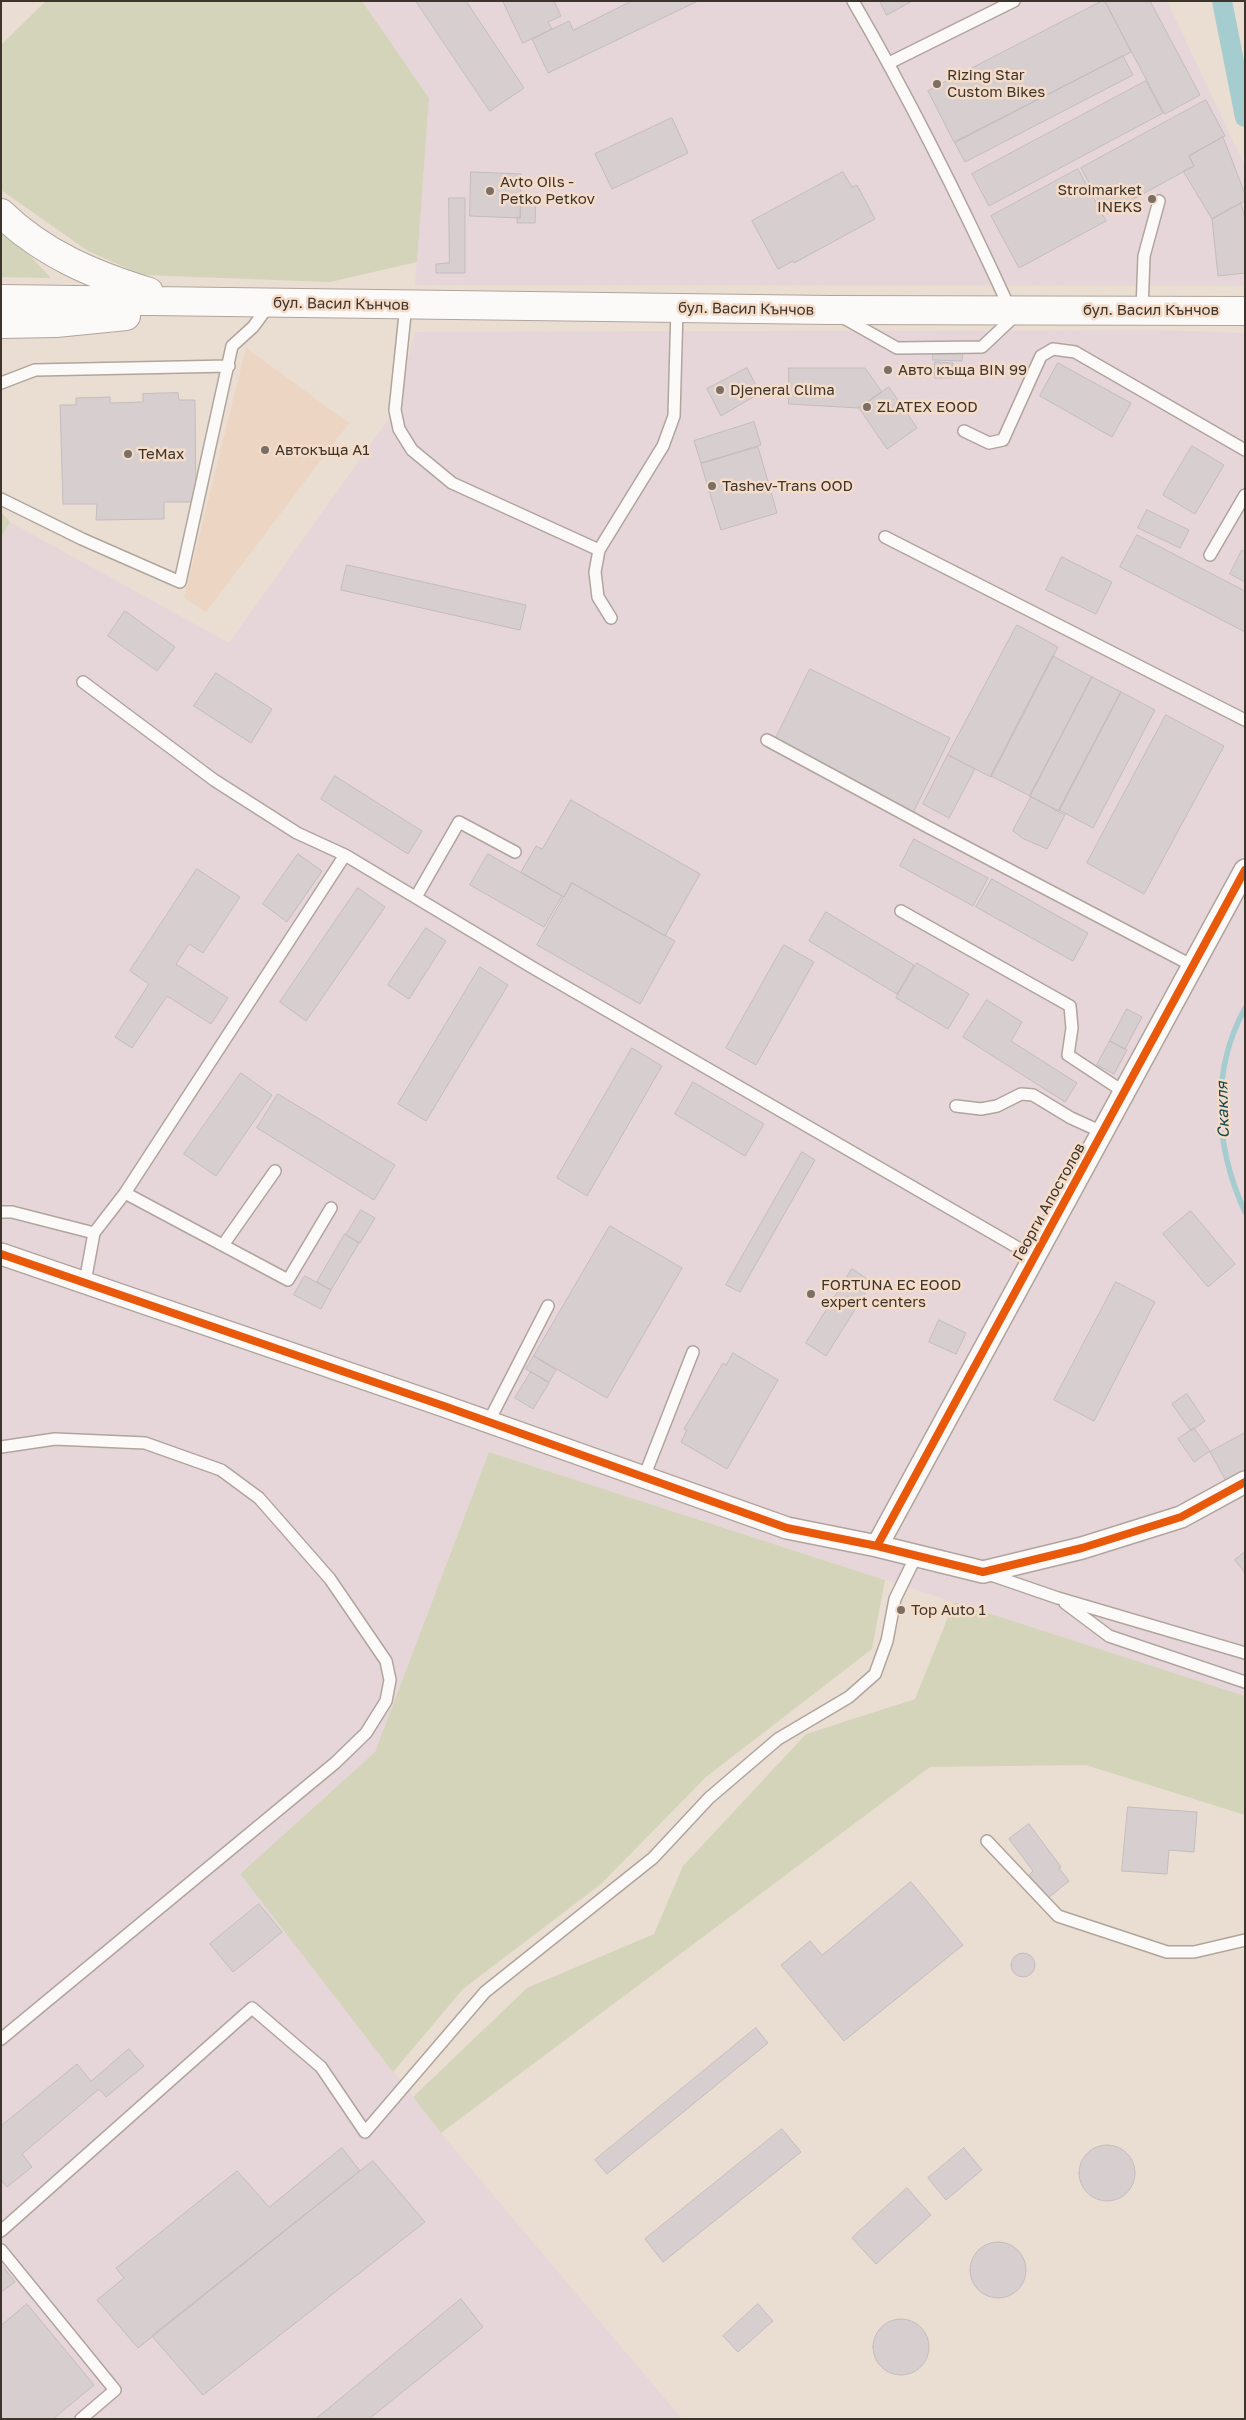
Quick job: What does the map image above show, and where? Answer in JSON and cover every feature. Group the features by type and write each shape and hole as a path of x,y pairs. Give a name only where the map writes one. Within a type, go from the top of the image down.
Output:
{"main road":[{"path":"1,213 17,229 45,249 79,267 116,282 182,302"},
{"path":"1,299 259,303"},
{"name":"бул. Васил Кънчов","path":"259,303 830,310 1245,310"},
{"path":"1,324 56,323 259,303"}],"street":[{"name":"Георги Апостолов","path":"877,1546 1245,870"},
{"path":"1,1254 644,1476 787,1528 877,1546 983,1572 1082,1548 1181,1517 1245,1482"}],"lane":[{"path":"830,310 897,348 982,347 1016,310 889,63 853,1"},
{"path":"889,63 1014,1"},
{"path":"1142,310 1144,256 1159,200"},
{"path":"1,499 180,582 232,346 253,327 259,303"},
{"path":"406,304 395,410 399,428 412,450 452,483 599,550"},
{"path":"611,618 598,597 595,572 599,550 663,446 674,416 677,308"},
{"path":"964,431 989,443 1003,440 1031,382 1041,356 1054,349 1075,352 1245,450"},
{"path":"1,384 35,370 229,366"},
{"path":"1210,555 1245,495"},
{"path":"885,536 1055,625 1245,720"},
{"path":"83,682 214,780 298,833 345,855 1034,1257"},
{"path":"767,740 1193,966"},
{"path":"416,897 459,822 516,852"},
{"path":"85,1282 94,1233 124,1193 345,855"},
{"path":"900,911 1070,1006 1072,1028 1068,1055 1124,1092"},
{"path":"956,1106 982,1109 997,1106 1021,1094 1033,1095 1071,1118 1102,1132"},
{"path":"224,1246 275,1171"},
{"path":"124,1193 288,1280 331,1208"},
{"path":"1,1212 12,1212 94,1233"},
{"path":"489,1422 548,1306"},
{"path":"644,1476 693,1352"},
{"path":"1,1447 55,1439 145,1443 221,1470 259,1498 330,1579 386,1661 390,1680 386,1701 366,1733 335,1763 1,2039"},
{"path":"1,2231 252,2008 321,2067 365,2132 485,1992 654,1858 709,1798 778,1739 850,1697 875,1674 887,1641 895,1599 916,1556"},
{"path":"983,1572 1058,1598 1245,1653"},
{"path":"1058,1598 1109,1636 1245,1682"},
{"path":"987,1841 1058,1916 1167,1952 1194,1952 1245,1940"},
{"path":"1,2250 115,2390 81,2419"}],"shaded area":[{"path":"362,1 1167,1 1245,166 1245,286 415,285 429,98"},
{"path":"1156,330 1245,333 1245,1696 489,1452 375,1752 240,1874 441,2133 682,2419 1,2419 1,538 10,522 229,643 395,410 415,332"},
{"path":"246,348 349,423 206,612 184,598"}],"green space":[{"path":"46,1 362,1 429,98 417,262 330,282 142,275 88,251 1,190 1,45"},
{"path":"1,225 51,278 1,277"},
{"path":"1,512 10,522 1,538"},
{"path":"489,1452 885,1580 872,1649 706,1777 601,1884 463,1989 393,2072 240,1874 375,1752"},
{"path":"954,1602 1245,1696 1245,1815 1086,1765 930,1767 441,2133 413,2097 527,1988 654,1934 683,1866 806,1734 915,1699"}],"building":[{"path":"416,1 466,1 524,88 490,111"},
{"path":"503,1 554,1 561,16 548,22 552,29 523,43"},
{"path":"632,1 698,1 548,73 532,39 569,21 573,30"},
{"path":"880,1 912,1 887,15"},
{"path":"1105,1 1131,52 954,142 928,91"},
{"path":"1105,1 1150,1 1200,95 1165,114"},
{"path":"1123,56 1133,75 965,162 955,143"},
{"path":"1146,81 1163,113 989,206 972,174"},
{"path":"1206,100 1225,136 1189,156 1194,166 1106,214 1081,168"},
{"path":"672,118 688,153 612,189 595,154"},
{"path":"1223,137 1245,194 1245,201 1212,219 1183,171 1194,166 1189,156"},
{"path":"1078,169 1106,221 1019,268 991,216"},
{"path":"471,172 521,174 520,218 470,216"},
{"path":"843,172 852,187 857,185 875,219 794,263 793,261 778,269 752,221"},
{"path":"521,194 536,195 535,223 517,223 517,217 520,218"},
{"path":"449,198 465,198 465,273 436,273 436,264 449,263"},
{"path":"1241,203 1245,219 1245,273 1218,276 1212,219"},
{"path":"934,343 963,343 962,361 933,360"},
{"path":"935,362 953,363 952,378 935,378"},
{"path":"1058,363 1131,403 1112,437 1040,396"},
{"path":"747,368 760,393 721,416 707,389"},
{"path":"789,368 865,368 882,392 859,408 789,404"},
{"path":"889,387 917,428 887,449 859,408"},
{"name":"TeMax","path":"178,393 179,400 195,400 196,502 164,502 164,519 96,520 97,504 63,504 60,405 76,405 76,398 110,397 110,403 143,402 143,394"},
{"path":"754,422 761,445 701,463 694,441"},
{"path":"1192,446 1224,465 1195,514 1163,495"},
{"path":"758,447 777,513 721,530 701,464"},
{"path":"1147,510 1189,530 1180,548 1138,528"},
{"path":"1137,535 1245,591 1245,632 1120,567"},
{"path":"1242,550 1245,552 1245,582 1230,574"},
{"path":"1062,557 1112,582 1096,614 1046,590"},
{"path":"347,565 526,605 520,630 341,590"},
{"path":"125,611 175,647 157,671 108,636"},
{"path":"1017,625 1058,647 991,777 948,755"},
{"path":"1053,656 1092,677 1030,796 991,776"},
{"path":"810,669 950,738 911,817 771,748"},
{"path":"216,673 272,709 251,743 194,706"},
{"path":"1092,677 1121,692 1059,811 1030,796"},
{"path":"1121,692 1155,710 1093,828 1059,810"},
{"path":"1166,715 1224,746 1144,894 1087,863"},
{"path":"948,755 975,769 949,818 923,804"},
{"path":"335,776 422,831 408,854 321,799"},
{"path":"1031,797 1065,815 1047,849 1022,838 1013,831"},
{"path":"571,800 700,874 665,936 572,883 564,897 521,872 536,846 542,849"},
{"path":"914,839 988,878 973,906 900,866"},
{"path":"298,854 322,871 287,922 263,904"},
{"path":"488,854 562,896 544,927 470,885"},
{"path":"197,869 240,897 203,953 189,944 176,964 228,998 211,1024 167,996 132,1048 115,1037 149,984 130,971"},
{"path":"992,879 1088,933 1073,961 976,907"},
{"path":"572,883 675,941 640,1004 537,945"},
{"path":"358,888 385,907 306,1021 280,1002"},
{"path":"826,912 914,965 897,994 809,941"},
{"path":"426,928 446,941 409,999 388,985"},
{"path":"784,945 814,962 756,1065 726,1048"},
{"path":"917,963 969,994 948,1029 896,998"},
{"path":"480,967 508,985 426,1121 398,1104"},
{"path":"987,1000 1022,1022 1011,1041 1077,1083 1065,1102 963,1037"},
{"path":"1127,1009 1142,1017 1125,1049 1110,1041"},
{"path":"1110,1041 1127,1050 1114,1074 1097,1065"},
{"path":"632,1048 662,1066 587,1196 557,1178"},
{"path":"241,1073 272,1095 216,1176 184,1154"},
{"path":"693,1082 764,1124 745,1156 675,1114"},
{"path":"278,1094 395,1165 374,1200 257,1128"},
{"path":"802,1152 815,1160 740,1292 726,1285"},
{"path":"361,1210 375,1218 360,1243 346,1235"},
{"path":"1191,1211 1235,1264 1208,1287 1163,1234"},
{"path":"610,1226 682,1268 607,1398 534,1356"},
{"path":"345,1234 359,1243 331,1290 317,1282"},
{"path":"852,1269 872,1282 826,1356 806,1343"},
{"path":"305,1276 331,1290 321,1309 294,1295"},
{"path":"1116,1282 1155,1302 1094,1421 1054,1400"},
{"path":"939,1320 966,1333 956,1354 929,1342"},
{"path":"733,1353 778,1380 727,1469 681,1442 687,1430 684,1429 723,1363 726,1365"},
{"path":"534,1356 556,1370 549,1382 526,1369"},
{"path":"531,1372 549,1383 533,1409 515,1398"},
{"path":"1187,1394 1205,1421 1191,1431 1172,1404"},
{"path":"1194,1428 1210,1451 1194,1462 1178,1439"},
{"path":"1245,1433 1245,1471 1226,1481 1210,1452"},
{"path":"1245,1552 1245,1573 1235,1560"},
{"path":"1128,1807 1197,1812 1194,1852 1169,1850 1167,1874 1122,1871"},
{"path":"1029,1824 1069,1881 1047,1899 1029,1875 1033,1871 1009,1839"},
{"path":"911,1882 963,1945 844,2041 781,1965 810,1941 822,1955"},
{"path":"259,1904 282,1932 233,1972 210,1944"},
{"path":"1023,1953 1032,1956 1035,1965 1032,1974 1023,1977 1014,1974 1011,1965 1014,1956"},
{"path":"756,2028 768,2043 607,2174 595,2160"},
{"path":"129,2049 144,2066 106,2097 99,2089 22,2154 32,2167 7,2187 1,2180 1,2126 77,2064 91,2081"},
{"path":"782,2129 801,2152 663,2262 645,2239"},
{"path":"1101,2145 1113,2145 1123,2149 1131,2157 1135,2173 1131,2189 1123,2197 1113,2201 1101,2201 1091,2197 1083,2189 1079,2179 1079,2167 1083,2157 1091,2149"},
{"path":"342,2148 360,2171 138,2348 97,2300 124,2278 116,2268 237,2171 269,2207"},
{"path":"964,2148 982,2170 946,2200 928,2178"},
{"path":"373,2161 425,2222 203,2395 152,2336"},
{"path":"907,2188 931,2215 876,2264 852,2238"},
{"path":"992,2242 1004,2242 1014,2246 1022,2254 1026,2270 1022,2286 1014,2294 1004,2298 992,2298 982,2294 974,2286 970,2276 970,2264 974,2254 982,2246"},
{"path":"1,2264 15,2282 1,2292"},
{"path":"461,2299 483,2327 369,2419 316,2419"},
{"path":"27,2304 94,2385 53,2419 1,2419 1,2326"},
{"path":"758,2304 773,2321 738,2352 723,2336"},
{"path":"895,2319 907,2319 917,2323 925,2331 929,2347 925,2363 917,2371 907,2375 895,2375 885,2371 877,2363 873,2353 873,2341 877,2331 885,2323"}],"waterway":[{"path":"1222,1 1245,117"},
{"name":"Скакля","path":"1245,1008 1234,1032 1226,1058 1221,1110 1227,1162 1245,1212"}],"cycle path":[{"path":"877,1546 1245,870"},
{"path":"1,1254 444,1406 787,1528 877,1546 983,1572 1082,1548 1181,1517 1245,1482"}],"place":[{"name":"Rizing Star Custom Bikes","path":"937,84"},
{"name":"Avto Oils - Petko Petkov","path":"490,191"},
{"name":"Stroimarket INEKS","path":"1152,199"},
{"name":"Авто къща BIN 99","path":"888,370"},
{"name":"Djeneral Clima","path":"720,390"},
{"name":"ZLATEX EOOD","path":"867,407"},
{"name":"Автокъща А1","path":"265,450"},
{"name":"TeMax","path":"128,454"},
{"name":"Tashev-Trans OOD","path":"712,486"},
{"name":"FORTUNA EC EOOD expert centers","path":"811,1294"},
{"name":"Top Auto 1","path":"901,1610"}]}
